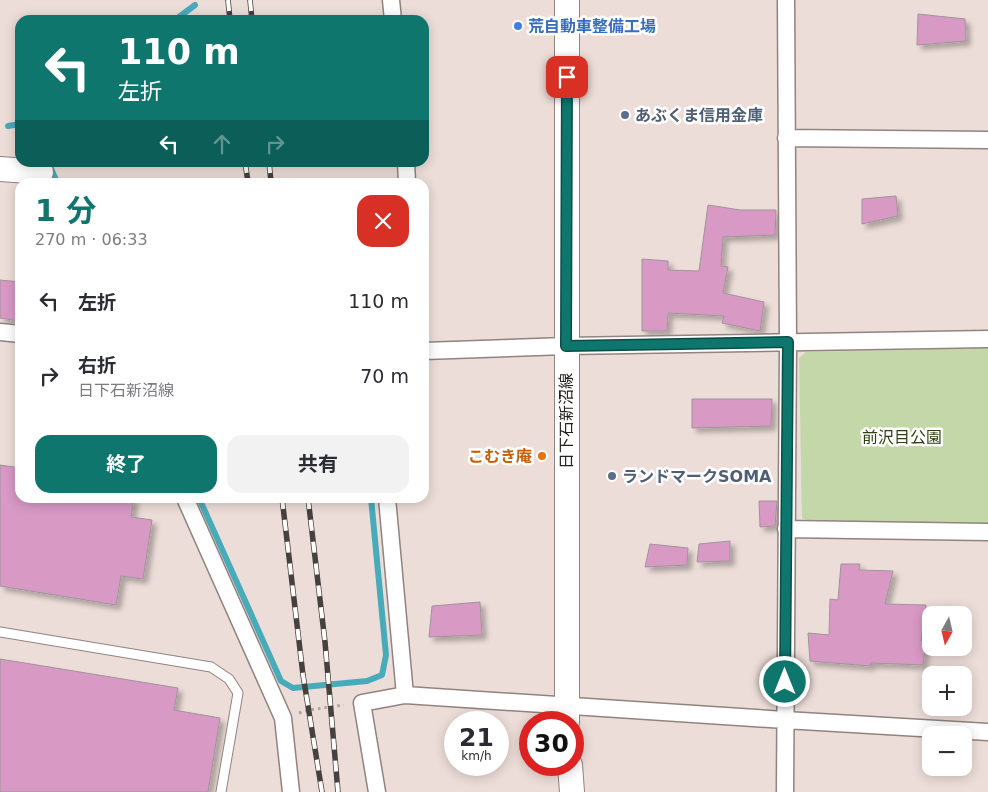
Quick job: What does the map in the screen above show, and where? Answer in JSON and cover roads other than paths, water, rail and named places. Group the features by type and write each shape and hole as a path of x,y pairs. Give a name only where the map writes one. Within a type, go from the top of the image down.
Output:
{"main road":[{"name":"日下石新沼線","path":"566,711 567,0"},
{"path":"0,169 44,177"},
{"path":"571,776 572,792"}],"street":[{"path":"391,0 392,15"},
{"path":"785,792 788,342 786,0"},
{"path":"786,138 988,140"},
{"path":"0,332 15,334"},
{"path":"429,351 566,346 988,338"},
{"path":"187,503 283,718 291,792"},
{"path":"388,503 405,695"},
{"path":"786,529 988,532"},
{"path":"377,792 362,703 405,695 541,711"},
{"path":"584,714 785,720 988,732"}],"lane":[{"path":"0,632 210,666 229,679 238,693 221,792"}],"waterway":[{"path":"182,15 195,5"},
{"path":"8,126 15,125"},
{"path":"50,167 55,178"},
{"path":"201,503 281,681 293,688 367,681 382,675 386,655 371,503"}],"railway":[{"path":"228,0 230,15"},
{"path":"250,0 252,15"},
{"path":"246,167 247,178"},
{"path":"270,167 271,178"},
{"path":"283,503 303,675 322,792"},
{"path":"309,503 325,642 338,792"}],"place":[{"name":"荒自動車整備工場","path":"518,26"},
{"name":"あぶくま信用金庫","path":"625,115"},
{"name":"こむき庵","path":"542,456"},
{"name":"ランドマークSOMA","path":"612,476"}],"park label":[{"name":"前沢目公園","path":"902,437"}]}
